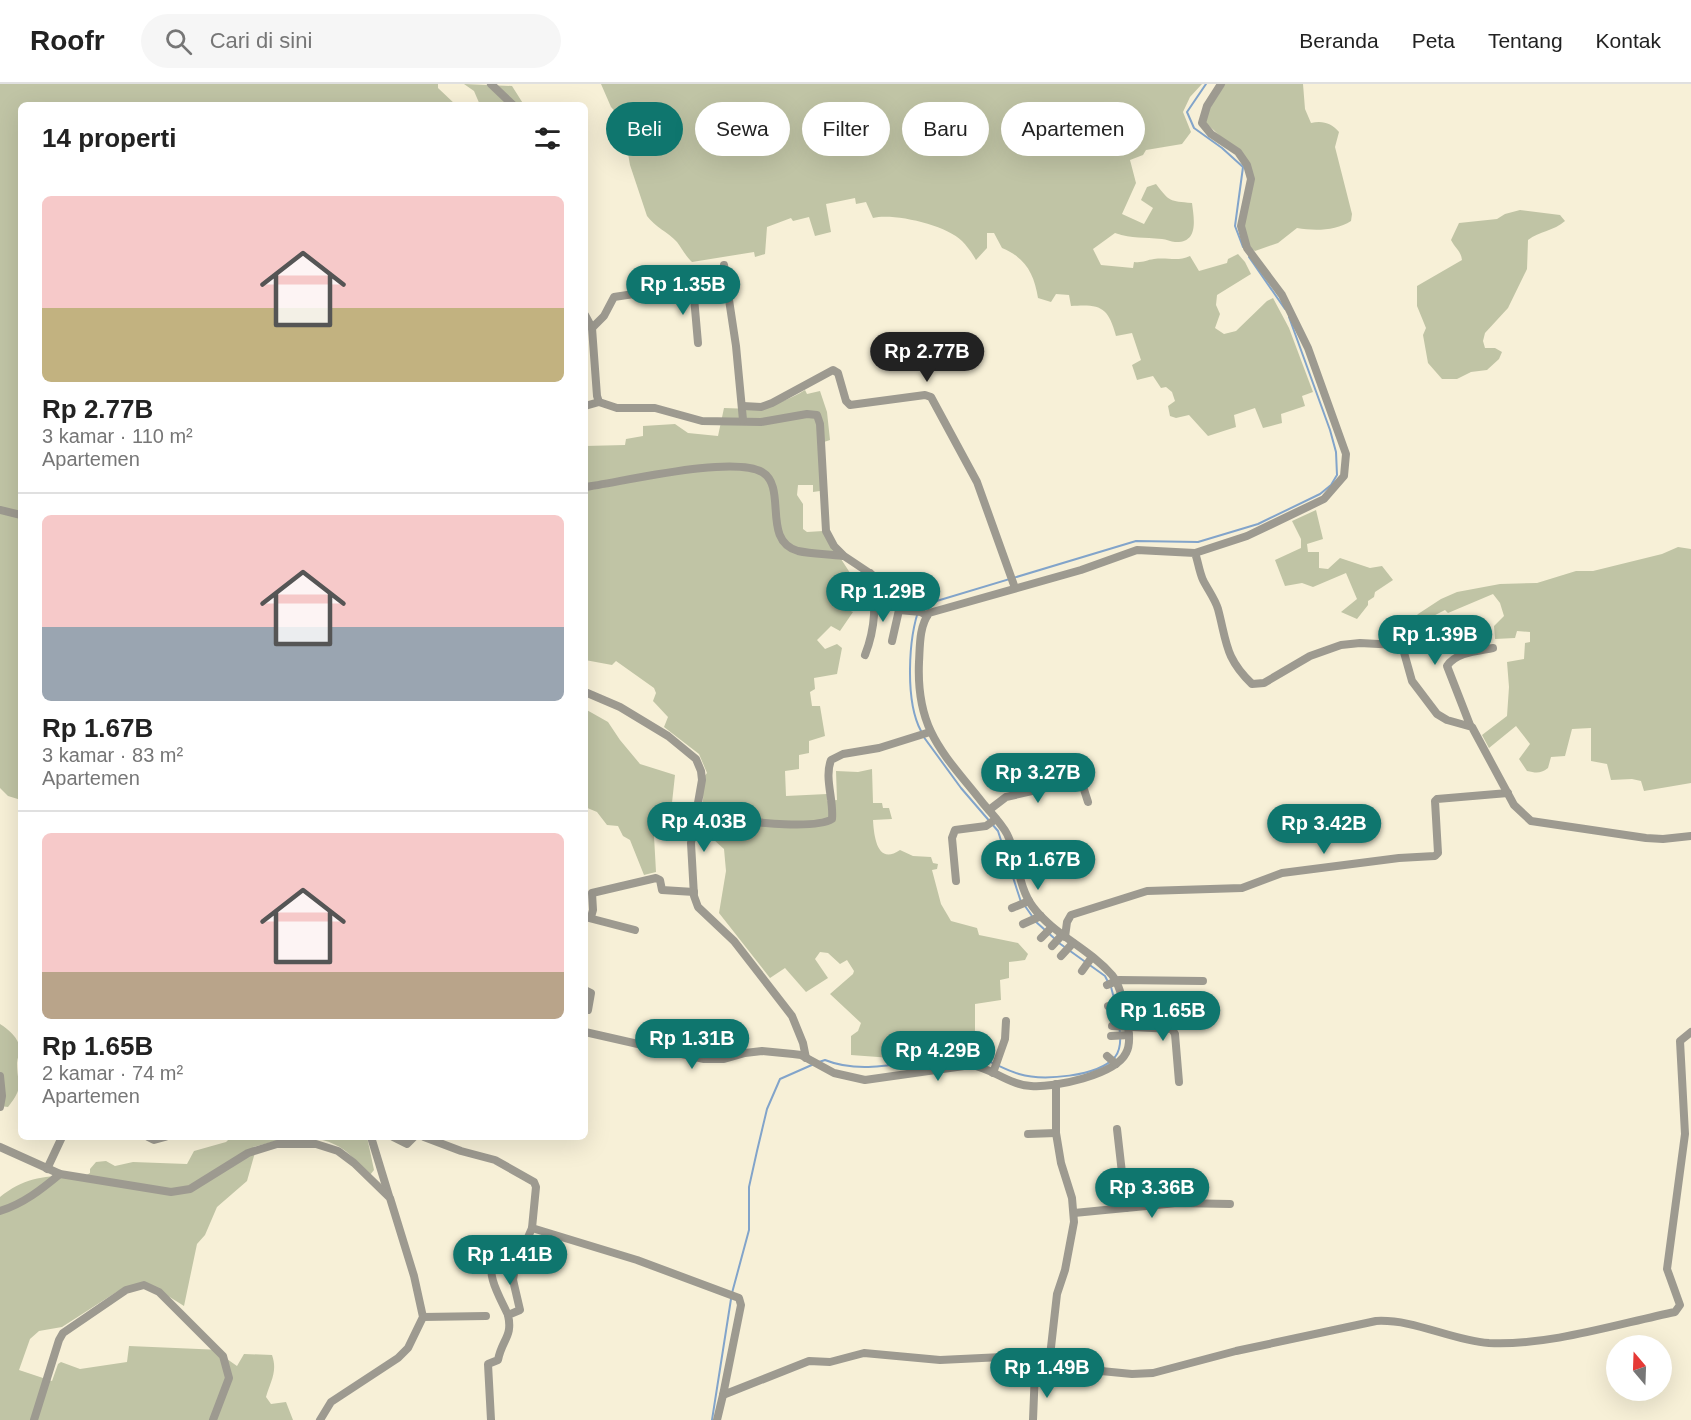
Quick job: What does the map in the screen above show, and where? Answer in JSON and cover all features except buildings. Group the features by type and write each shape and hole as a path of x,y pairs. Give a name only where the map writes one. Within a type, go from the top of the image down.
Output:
{"street":[{"path":"490,84 510,102"},
{"path":"899,610 924,614 1081,570 1137,550 1195,553 1246,536 1324,499 1344,476 1346,454 1304,338 1282,295 1247,248 1241,226 1251,179 1247,165 1238,152 1211,134 1202,123 1207,106 1221,84"},
{"path":"724,265 743,406 742,420"},
{"path":"592,328 604,316 614,297 726,280"},
{"path":"693,286 698,343"},
{"path":"588,321 592,328 599,402"},
{"path":"743,406 761,407 772,403 833,370 838,373 846,401 850,405 925,395 931,397 977,482 1014,587"},
{"path":"588,405 599,402 617,408 655,408 702,421 761,422 807,414 816,415 819,418 826,531 834,546 844,556 880,580 899,610 892,642"},
{"path":"588,487 708,467 760,471 769,478 773,489 777,527 785,542 796,550 844,556"},
{"path":"0,510 18,514"},
{"path":"1195,553 1202,577 1217,609 1220,629 1229,655 1242,675 1252,684 1264,683 1310,656 1341,645 1360,643 1397,645 1403,649 1412,681 1437,714 1447,720 1470,726"},
{"path":"865,655 872,636 875,615 870,573"},
{"path":"923,734 918,678 924,614"},
{"path":"1493,648 1464,653 1449,662 1448,666 1470,726 1475,731 1518,811 1539,824 1663,840 1691,836"},
{"path":"588,693 633,714 668,736 696,759 702,780 691,843 694,892 698,907 734,941 792,1016 808,1060"},
{"path":"923,734 935,742 989,810 991,822 1008,835 1020,905 1038,917 1045,933 1058,940 1067,950 1087,964 1116,980"},
{"path":"695,816 809,825 829,821 832,819 829,785 831,760 843,754 879,748 923,734"},
{"path":"989,810 1006,797 1079,780 1082,780 1088,802"},
{"path":"1058,940 1071,915 1147,891 1242,888 1282,873 1399,858 1436,856 1438,853 1435,801 1437,798 1508,793"},
{"path":"956,881 953,833 958,828 991,822"},
{"path":"997,861 1011,858"},
{"path":"635,930 588,917 593,910 592,893 658,878 662,890 694,892"},
{"path":"1025,924 1038,917"},
{"path":"588,1033 704,1059 724,1059 762,1051 808,1060 821,1068 854,1079 906,1076 957,1057 979,1066 995,1067 1028,1086 1056,1084 1091,1070 1128,1051 1119,1031 1114,1004 1116,980"},
{"path":"1107,984 1116,980 1203,981"},
{"path":"588,992 591,993 588,1010"},
{"path":"995,1067 1005,1039 1006,1021"},
{"path":"1119,1031 1174,1031 1179,1082"},
{"path":"1034,1420 1035,1370 1036,1367 1045,1365 1132,1374 1153,1373 1236,1351 1376,1320 1394,1320 1490,1343 1540,1340 1675,1312 1680,1305 1667,1269 1685,1134 1680,1041 1691,1032"},
{"path":"0,1076 2,1096 0,1107"},
{"path":"1045,1365 1074,1214 1056,1133 1056,1084"},
{"path":"1118,1129 1126,1208"},
{"path":"1028,1134 1056,1133"},
{"path":"47,1169 61,1140"},
{"path":"320,1420 331,1402 398,1358 408,1348 423,1317 414,1276 372,1140"},
{"path":"432,1140 495,1160 534,1182 536,1187 532,1228 515,1267 513,1280 520,1310 507,1315"},
{"path":"0,1147 60,1174 182,1192 262,1147 298,1143 316,1144 338,1151 354,1163 390,1198"},
{"path":"0,1211 41,1189 60,1174"},
{"path":"1074,1214 1178,1203 1230,1204"},
{"path":"532,1228 627,1256 739,1298 741,1305 717,1420"},
{"path":"491,1420 488,1364 498,1360 509,1333 507,1315 490,1273 490,1264 494,1256"},
{"path":"34,1420 63,1333 126,1290 144,1285 159,1292 223,1356 229,1378 213,1420"},
{"path":"423,1317 486,1316"},
{"path":"723,1395 808,1361 830,1362 864,1353 940,1360 1021,1356 1033,1358 1045,1365"}],"green space":[{"path":"0,84 438,84 438,88 453,102 18,102 18,799 8,796 0,788"},
{"path":"464,84 512,86 522,102 479,102 474,91"},
{"path":"601,84 1202,84 1190,97 1183,112 1191,132 1182,144 1145,152 1145,102 1001,102 1001,156 1140,156 1130,160 1136,183 1122,214 1144,224 1153,208 1141,200 1147,187 1156,184 1171,200 1192,203 1193,229 1188,239 1175,242 1115,233 1093,249 1101,265 1133,268 1134,262 1151,259 1181,259 1190,256 1199,271 1227,263 1228,259 1238,254 1251,274 1217,295 1216,305 1220,314 1215,328 1224,334 1236,331 1273,298 1289,328 1313,392 1302,396 1305,406 1281,414 1282,423 1263,428 1255,408 1234,415 1236,427 1208,436 1189,415 1176,418 1170,416 1168,406 1175,401 1172,392 1166,387 1161,388 1153,376 1137,380 1132,365 1141,360 1132,333 1116,336 1110,319 1102,309 1090,306 1071,306 1069,295 1056,294 1051,302 1038,298 1028,268 1017,257 1002,248 994,233 987,233 987,248 976,260 962,241 954,235 932,225 906,219 873,218 866,202 856,204 855,198 826,204 831,232 815,236 809,217 793,221 791,218 767,227 765,254 755,257 754,252 692,262 677,242 647,216 628,156 683,156 683,102 609,102"},
{"path":"1225,84 1303,84 1305,109 1311,123 1326,123 1339,132 1335,147 1352,214 1351,221 1339,227 1325,229 1297,228 1278,243 1255,251 1249,247 1244,226 1250,164 1205,122 1210,107"},
{"path":"1520,210 1560,215 1565,221 1528,240 1527,269 1508,308 1485,333 1483,341 1485,348 1495,348 1502,352 1499,359 1487,370 1471,372 1457,379 1442,379 1428,363 1423,335 1426,328 1417,306 1417,286 1462,260 1451,240 1459,223 1497,219"},
{"path":"805,390 807,394 820,391 827,412 830,440 824,442 827,490 813,492 813,485 798,485 797,495 803,504 803,529 807,532 823,531 852,576 846,609 853,612 840,631 831,626 817,640 825,649 837,644 842,648 837,674 814,678 815,689 810,692 812,706 820,706 825,736 809,741 809,753 799,755 799,769 785,771 786,796 827,794 827,801 837,800 836,771 858,772 872,769 873,803 882,803 883,808 889,808 892,819 873,820 874,834 882,852 892,854 900,850 913,856 931,857 933,863 938,864 937,869 932,870 941,904 951,921 977,928 979,935 1018,943 1028,954 1025,960 1009,962 1009,978 1000,980 1001,1000 975,1004 975,1032 912,1043 914,1054 905,1059 851,1055 851,1036 858,1031 861,1023 830,994 853,974 854,971 847,960 840,964 828,953 820,952 815,959 828,978 806,992 785,968 770,978 719,913 726,871 724,849 714,840 707,827 697,826 703,799 699,783 707,773 699,754 664,727 668,717 653,701 656,693 654,688 616,661 612,665 588,661 588,446 625,445 626,439 643,436 643,426 675,424 688,433 718,436 724,408 766,406"},
{"path":"1316,510 1323,539 1307,544 1308,552 1319,552 1319,568 1328,569 1340,558 1370,568 1382,566 1393,580 1375,592 1374,597 1368,601 1368,605 1357,619 1341,612 1357,599 1346,573 1313,587 1302,583 1285,586 1275,560 1301,548 1301,539 1292,521"},
{"path":"1678,547 1691,549 1691,783 1644,791 1641,781 1611,780 1607,764 1591,761 1591,728 1572,729 1565,756 1551,757 1548,768 1543,771 1535,773 1527,771 1519,759 1530,744 1516,726 1489,748 1482,735 1507,716 1509,687 1507,662 1524,659 1525,643 1530,642 1530,632 1517,631 1515,638 1495,639 1494,626 1504,616 1500,603 1493,594 1448,613 1445,610 1410,628 1408,625 1418,614 1457,592 1500,584 1537,583 1576,571 1593,571 1662,554"},
{"path":"588,711 608,722 640,764 675,775 671,812 690,812 688,835 654,836 656,872 644,875 630,840 623,836 618,826 607,825 597,812 588,808"},
{"path":"0,1024 10,1031 18,1043 18,1090 8,1107 0,1106"},
{"path":"228,1140 280,1140 253,1147 254,1156 247,1181 217,1207 205,1235 197,1244 184,1306 149,1284 118,1291 62,1327 39,1331 30,1339 19,1370 52,1381 58,1364 61,1362 80,1369 127,1362 129,1346 222,1350 227,1359 237,1366 244,1354 272,1355 274,1372 266,1397 271,1404 286,1402 293,1420 0,1420 0,1197 30,1180 85,1176 90,1173 90,1169 96,1162 106,1161 115,1166 133,1162 187,1164 194,1151"},
{"path":"322,1140 368,1140 374,1170 370,1175 343,1149"}],"waterway":[{"path":"1206,84 1187,112 1194,128 1243,167 1235,226 1243,247"},
{"path":"1249,257 1285,309"},
{"path":"921,731 912,703 910,687 913,635 920,606 1136,541 1198,542 1258,524 1320,494 1331,485 1337,475 1336,452 1289,317"},
{"path":"923,736 961,788 998,831 1006,856"},
{"path":"1008,862 1021,902"},
{"path":"1025,906 1032,916"},
{"path":"1035,921 1055,939"},
{"path":"1059,943 1105,976 1108,982"},
{"path":"1111,987 1115,1002"},
{"path":"958,1055 974,1056 1029,1076 1055,1077 1083,1073 1107,1064 1118,1052 1120,1033 1116,1008"},
{"path":"819,1062 825,1060 840,1065 872,1067 953,1055"},
{"path":"732,1293 749,1230 749,1187 767,1109 780,1079 814,1064"},
{"path":"712,1420 731,1299"}]}
